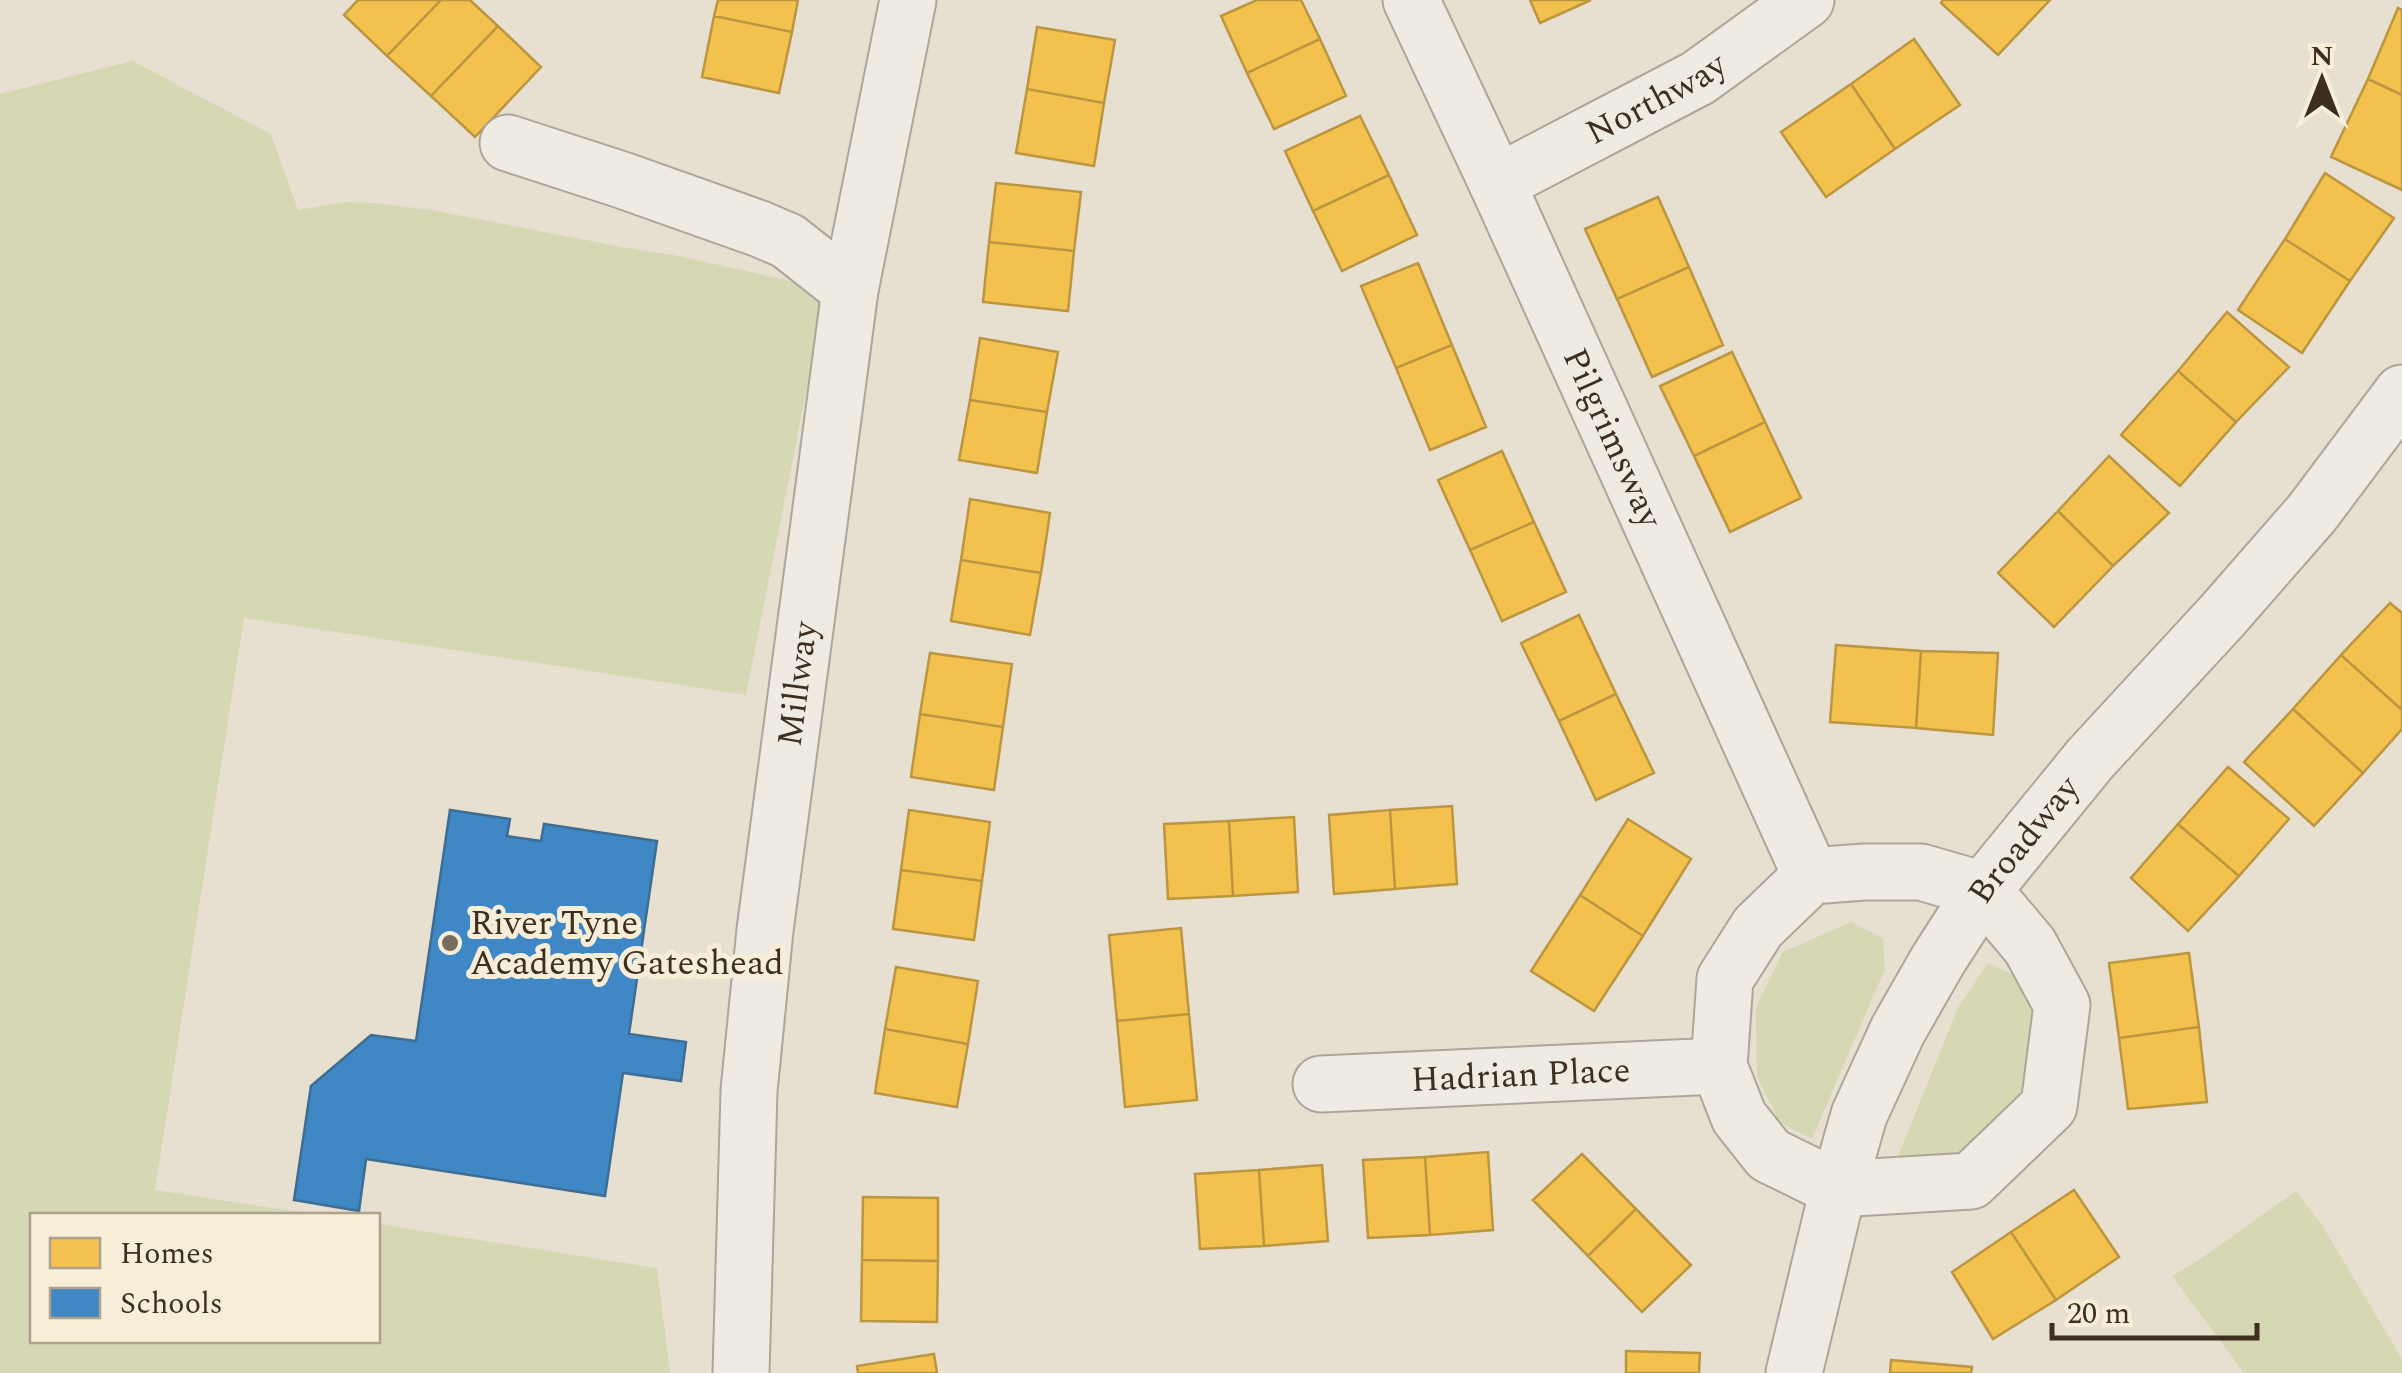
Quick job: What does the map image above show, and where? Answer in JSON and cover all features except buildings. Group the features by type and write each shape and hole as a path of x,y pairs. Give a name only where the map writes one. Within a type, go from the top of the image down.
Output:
{"street":[{"name":"Millway","path":"741,1373 749,1091 765,930 850,290 908,0"},
{"name":"Pilgrimsway","path":"1411,0 1811,876"},
{"name":"Northway","path":"1497,183 1698,78 1806,0"},
{"path":"508,143 760,228 788,241 850,290"},
{"name":"Broadway","path":"1794,1373 1859,1115 1898,1030 1938,960 1983,890 2090,759 2312,512 2402,393"},
{"path":"1921,872 1983,890 2030,946 2062,1005 2049,1106 1971,1181 1838,1189 1769,1155 1739,1117 1719,1066 1726,979 1758,926 1811,876 1921,872"},
{"name":"Hadrian Place","path":"1321,1084 1719,1066"}],"green space":[{"path":"132,61 271,134 298,210 346,202 431,210 669,254 826,292 746,695 244,618 155,1190 307,1213 30,1213 30,1343 380,1343 380,1224 657,1268 670,1373 0,1373 0,94"},
{"path":"1851,922 1883,938 1885,969 1812,1139 1779,1122 1757,1076 1756,1008 1783,952"},
{"path":"1988,963 2039,986 2029,1112 1979,1156 1890,1176 1958,1008"},
{"path":"2296,1191 2322,1225 2402,1359 2402,1373 2244,1373 2172,1276"}],"place":[{"name":"River Tyne Academy Gateshead","path":"450,943"}]}
